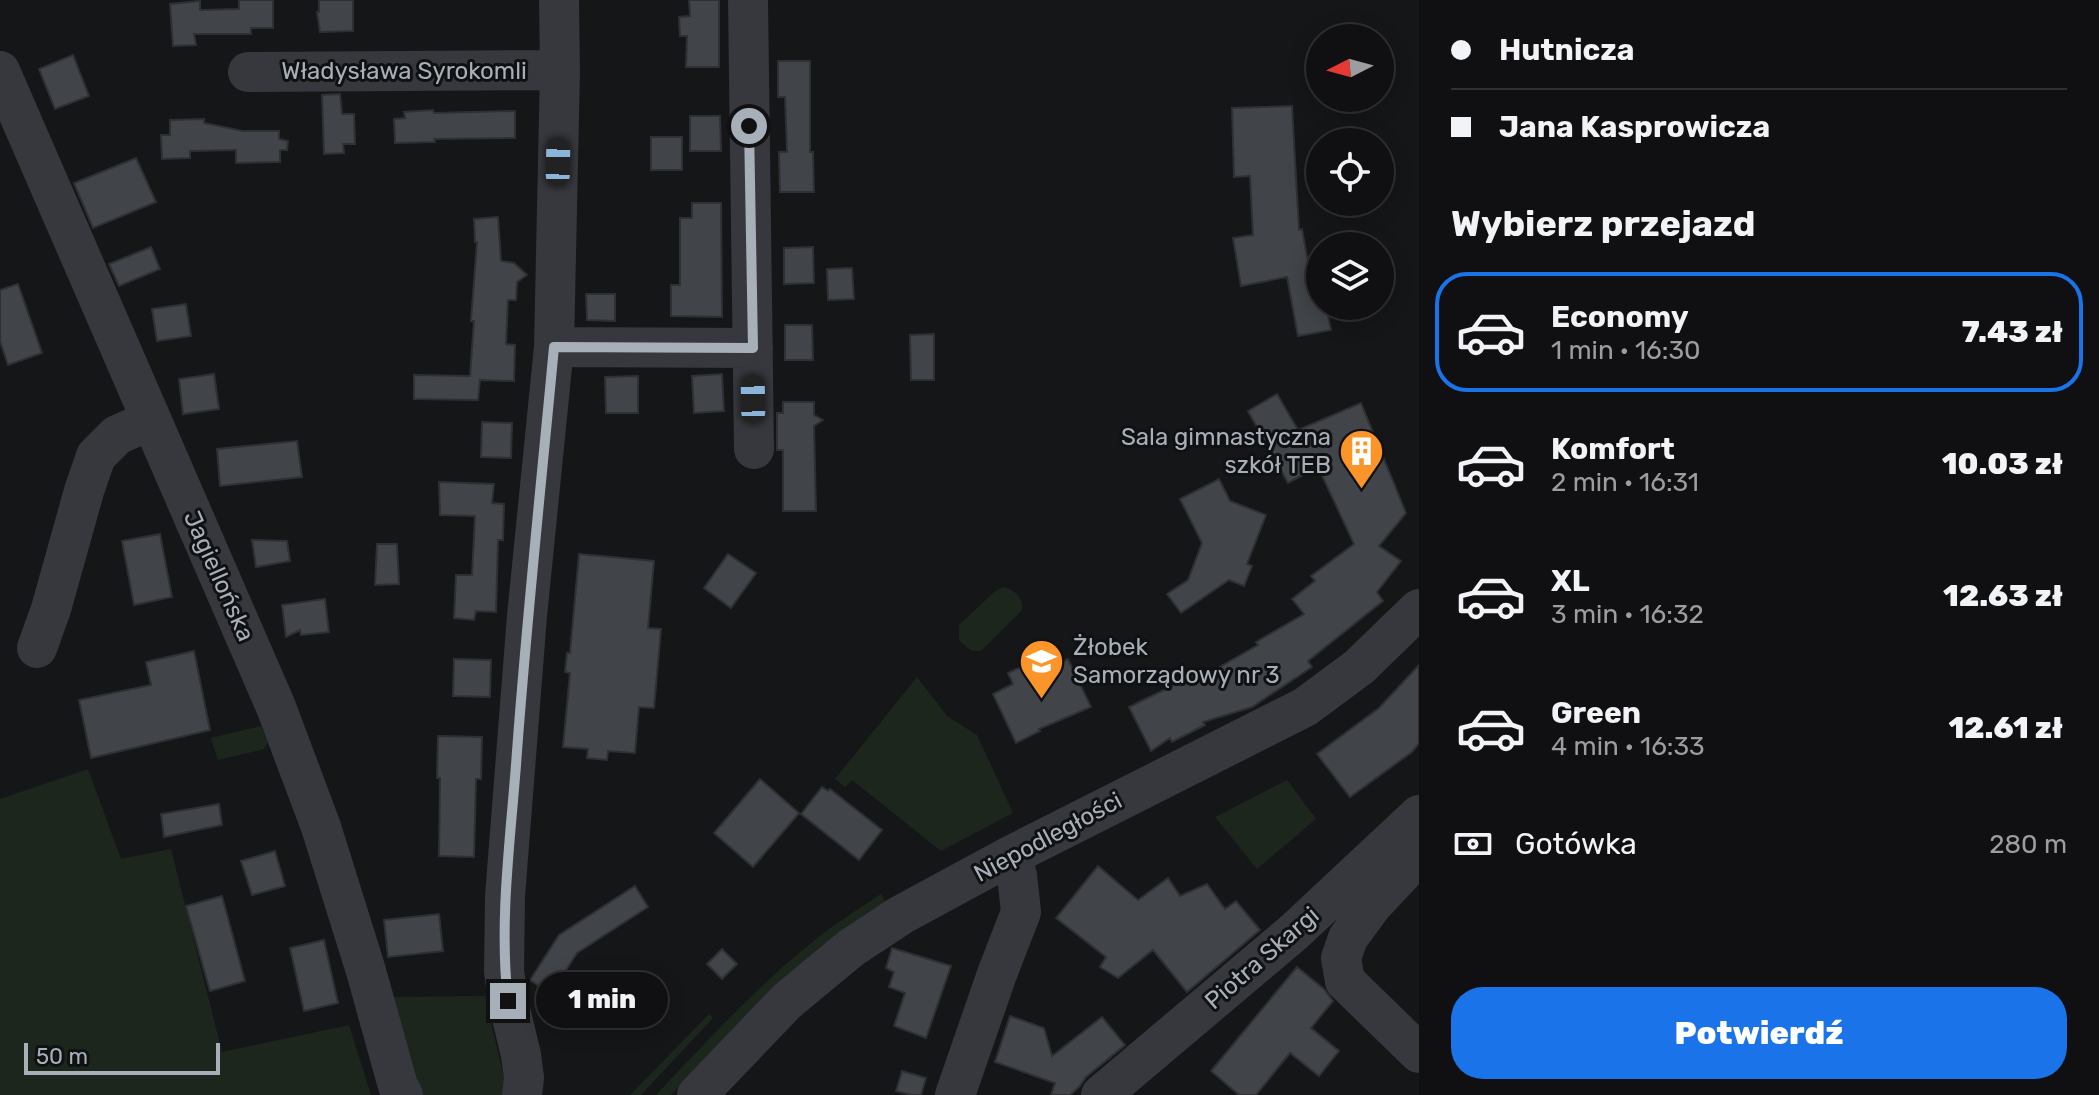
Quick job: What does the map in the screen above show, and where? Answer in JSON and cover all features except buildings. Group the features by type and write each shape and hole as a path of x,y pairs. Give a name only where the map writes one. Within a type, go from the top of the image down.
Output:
{"street":[{"path":"522,1095 524,1078 521,1055 504,971 505,896 527,616 554,347 559,0"},
{"path":"748,0 754,449"},
{"name":"Władysława Syrokomli","path":"248,72 560,70"},
{"name":"Jagiellońska","path":"0,71 276,707 321,827 403,1095"},
{"path":"554,347 753,348"},
{"path":"37,648 96,456 117,435 151,420"},
{"name":"Niepodległości","path":"697,1095 787,1001 851,948 901,915 1008,857 1305,707 1359,667 1419,609"},
{"name":"Piotra Skargi","path":"1101,1095 1294,932 1419,815"},
{"path":"955,1095 1021,912 1067,827"},
{"path":"1419,855 1373,904 1348,938 1341,958 1345,981 1419,1053"},
{"path":"1008,857 1017,875 1021,912"}],"shaded area":[{"path":"1003,587 1018,595 1022,610 982,650 969,649 959,640 959,625"},
{"path":"917,677 947,716 977,735 1013,813 941,851 852,780 845,787 835,779"},
{"path":"261,726 268,742 264,749 218,760 211,738"},
{"path":"88,769 121,859 171,849 222,1052 349,1025 371,1095 0,1095 0,799"},
{"path":"1287,780 1316,819 1257,869 1215,817"},
{"path":"881,894 886,903 750,1012 671,1095 656,1095 773,976 823,934"},
{"path":"485,996 508,1095 416,1095 382,997"},
{"path":"709,1014 713,1018 641,1095 630,1095"}],"place":[{"name":"Sala gimnastyczna szkół TEB","path":"1362,490"},
{"name":"Żłobek Samorządowy nr 3","path":"1042,700"}],"route":[{"path":"508,1001 504,971 505,896 527,616 554,347 753,348 749,126"}]}
